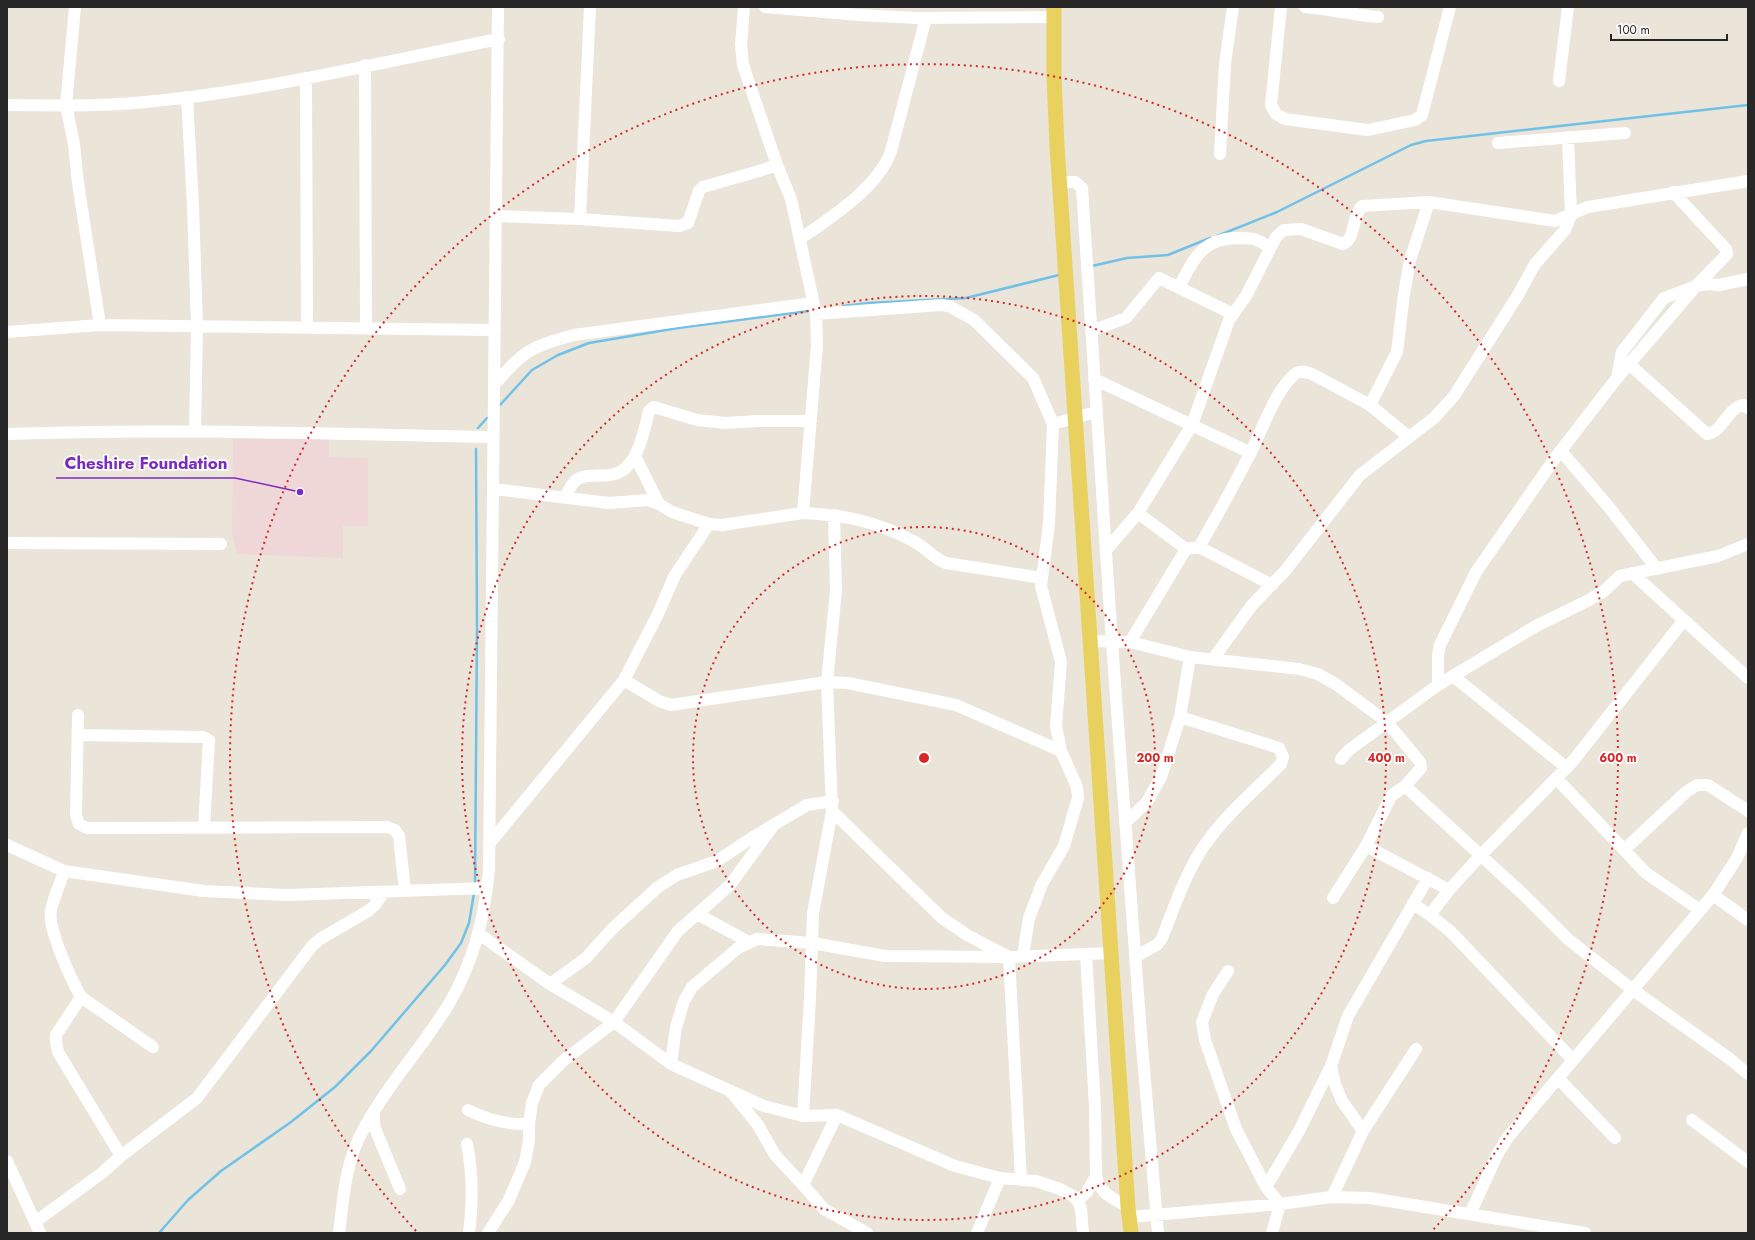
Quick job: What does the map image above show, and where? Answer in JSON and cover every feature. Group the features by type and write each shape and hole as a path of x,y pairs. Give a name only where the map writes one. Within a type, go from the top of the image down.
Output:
{"main road":[{"path":"1054,12 1055,115 1059,182 1131,1233"}],"street":[{"path":"75,7 66,105 74,144 78,183 100,325"},
{"path":"339,1233 348,1171 359,1139 374,1111 450,1002 466,972 479,934 479,888 490,844 498,7"},
{"path":"580,219 590,7"},
{"path":"744,7 741,45 743,65 777,165 791,199 814,309 817,345 803,513"},
{"path":"765,7 859,15 926,18 1054,12"},
{"path":"1220,154 1225,64 1233,7"},
{"path":"1281,7 1271,105 1273,110 1285,119 1368,130 1415,120 1422,115 1450,7"},
{"path":"1305,7 1331,9 1347,14 1378,17"},
{"path":"1559,81 1568,7"},
{"path":"800,239 847,206 885,164 891,151 926,18"},
{"path":"7,104 66,105 133,103 187,97 306,78 498,39"},
{"path":"365,65 366,327"},
{"path":"306,78 307,326"},
{"path":"187,97 193,206 197,326 195,431"},
{"path":"1498,143 1625,133"},
{"path":"1213,659 1249,608 1272,585 1318,531 1360,475 1434,418 1454,396 1518,295 1535,264 1565,230 1571,215 1568,137"},
{"path":"496,216 580,219 679,226 688,223 699,191 703,186 759,172 777,165"},
{"path":"1106,550 1138,513 1192,425 1227,325 1246,296 1269,247 1279,233 1289,229 1301,229 1343,244 1348,240 1358,211 1362,206 1429,202 1555,221 1588,207 1748,181"},
{"path":"1059,182 1075,182 1082,188 1125,823 1158,1233"},
{"path":"1438,685 1438,655 1440,645 1472,578 1561,451 1617,378 1696,286 1725,256 1727,251 1673,192"},
{"path":"1370,405 1397,352 1410,260 1429,202"},
{"path":"1179,287 1196,257 1213,242 1224,238 1254,238 1269,247"},
{"path":"1091,331 1126,318 1157,279 1160,278 1233,314"},
{"path":"1617,378 1622,352 1660,302 1669,296 1696,286 1708,284 1719,285 1748,279"},
{"path":"494,385 523,354 543,343 574,335 814,309 941,305 949,306 976,322 1033,378 1053,424 1050,524 1041,592 1061,662 1056,726 1061,751 1077,787 1078,798 1064,846 1042,884 1029,918 1023,956"},
{"path":"7,332 100,325 307,326 495,330"},
{"path":"1629,364 1707,434 1713,431 1735,408 1742,405 1748,408"},
{"path":"1199,548 1251,452 1274,403 1292,377 1298,372 1312,374 1370,405 1409,437"},
{"path":"1094,379 1251,452"},
{"path":"565,497 575,482 589,476 616,474 635,456 642,442 649,410 654,407 697,420 725,423 758,421 811,422"},
{"path":"1053,424 1096,412"},
{"path":"7,434 90,431 195,431 493,437"},
{"path":"1561,451 1608,506 1657,569"},
{"path":"635,456 659,504"},
{"path":"493,488 609,502 642,500 659,504 672,512 709,524 722,525 803,513 834,515 877,525 901,535 915,542 936,559 941,561 971,568 1008,571 1042,578"},
{"path":"1138,513 1186,548 1199,548 1272,585"},
{"path":"803,1116 813,913 832,806 827,682 836,591 834,515"},
{"path":"490,844 624,680 658,616 675,575 709,524"},
{"path":"7,543 222,544"},
{"path":"1341,759 1345,754 1438,685 1536,626 1589,600 1604,591 1620,576 1718,556 1748,544"},
{"path":"1130,642 1186,548"},
{"path":"1632,573 1748,678"},
{"path":"1430,915 1449,890 1481,855 1567,768 1684,620"},
{"path":"1090,641 1112,643 1130,642 1190,657 1299,669 1318,674 1337,685 1387,722 1421,765 1419,771 1405,786 1398,789 1391,796 1366,846 1333,898"},
{"path":"1125,823 1148,802 1162,777 1180,717 1190,657"},
{"path":"1453,676 1567,768"},
{"path":"624,680 659,701 671,705 827,682 848,683 956,705 1061,751"},
{"path":"78,715 76,815 80,824 87,828 387,827 395,830 399,836 405,891"},
{"path":"1135,958 1158,944 1162,938 1188,874 1202,849 1229,815 1281,764 1283,757 1279,748 1180,717"},
{"path":"78,735 206,738 210,743 204,827"},
{"path":"1556,778 1624,850 1651,876 1700,910"},
{"path":"1624,850 1686,792 1697,785 1708,785 1748,811"},
{"path":"1405,786 1481,855 1569,940 1633,990 1730,1059 1748,1074"},
{"path":"550,984 586,958 612,929 658,887 677,875 717,861 750,839 807,805 832,806 942,918 967,935 1009,957"},
{"path":"488,1233 509,1200 525,1162 529,1141 529,1124 532,1103 539,1085 563,1062 614,1022 678,931 714,901 734,880 772,826"},
{"path":"1470,1214 1497,1155 1508,1137 1712,895 1737,858 1748,833"},
{"path":"7,845 64,871 204,891 287,895 479,888"},
{"path":"1366,846 1449,890"},
{"path":"64,871 51,911 51,922 74,984 82,997 153,1047"},
{"path":"1266,1187 1299,1131 1330,1066 1348,1016 1428,878"},
{"path":"7,1161 37,1228 102,1174 120,1156 197,1098 312,946 320,939 374,906 384,892"},
{"path":"1712,895 1748,920"},
{"path":"1412,904 1430,915 1451,932 1573,1060"},
{"path":"698,914 749,942"},
{"path":"479,934 550,984 614,1022 671,1064 764,1106 803,1116 837,1115 955,1166 1000,1178 1021,1179 1060,1189 1073,1196 1078,1201 1081,1209 1083,1233"},
{"path":"671,1064 676,1027 684,1001 692,987 738,948 749,942 762,938 812,943 885,956 1009,957 1112,953"},
{"path":"1086,954 1096,1107 1096,1176 1098,1185 1129,1212 1157,1214 1280,1204 1332,1197 1370,1198 1470,1214 1537,1229 1585,1233"},
{"path":"1009,957 1021,1179"},
{"path":"1228,971 1213,994 1202,1022 1204,1040 1236,1130 1266,1187 1280,1204"},
{"path":"82,997 56,1035 58,1052 120,1156"},
{"path":"1332,1197 1363,1131 1416,1049"},
{"path":"1330,1066 1342,1101 1363,1131"},
{"path":"1558,1078 1615,1138"},
{"path":"731,1092 758,1126 775,1155 824,1208 867,1233"},
{"path":"468,1110 498,1122 514,1125 529,1124"},
{"path":"374,1111 374,1126 400,1189"},
{"path":"803,1185 837,1115"},
{"path":"1692,1120 1748,1162"},
{"path":"467,1144 471,1164 472,1208 469,1233"},
{"path":"1078,1201 1087,1192 1096,1176"},
{"path":"977,1233 1000,1178"},
{"path":"1272,1233 1280,1204"}],"shaded area":[{"path":"233,439 329,439 329,457 368,458 368,526 343,526 343,558 237,554 232,533"}],"waterway":[{"path":"1217,236 1277,212 1411,145 1426,141 1748,105"},
{"path":"1092,266 1127,258 1168,255 1210,238"},
{"path":"843,306 869,303 966,298 1059,275"},
{"path":"500,405 532,370 558,355 589,343 678,328 808,311"},
{"path":"478,428 487,418"},
{"path":"475,886 477,627 476,449"},
{"path":"159,1233 188,1200 221,1171 291,1122 335,1087 371,1051 445,965 461,943 469,923 474,893"}],"place":[{"name":"Cheshire Foundation","path":"300,492"}]}
